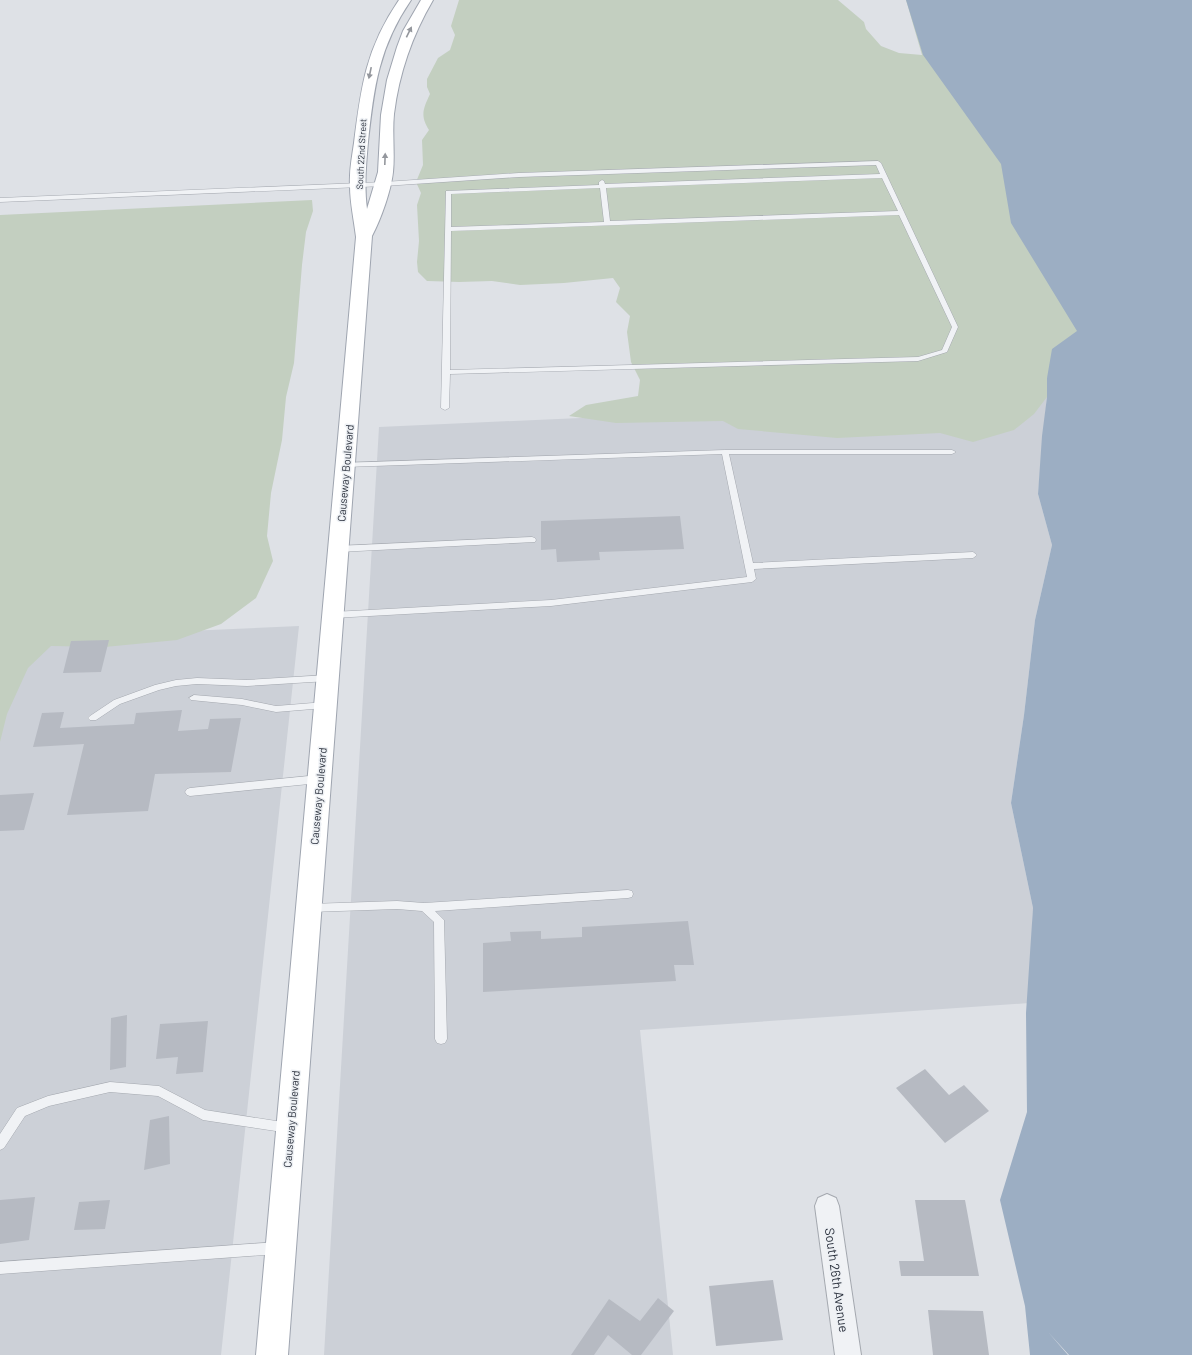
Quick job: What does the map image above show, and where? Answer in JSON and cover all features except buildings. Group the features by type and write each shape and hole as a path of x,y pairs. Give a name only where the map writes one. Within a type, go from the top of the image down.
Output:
{"main road":[{"name":"South 22nd Street","path":"364,237 357,185 365,98 371,66 396,11 405,0"},
{"name":"South 22nd Street","path":"364,237 384,184 387,122 393,76 408,34 427,0"},
{"name":"Causeway Boulevard","path":"272,1355 364,237"}],"street":[{"name":"South 26th Avenue","path":"827,1206 848,1355"}],"lane":[{"path":"0,200 384,184 519,175 878,163 955,327 945,351 918,359 446,372"},
{"path":"601,173 608,223"},
{"path":"445,408 448,192 884,176"},
{"path":"448,229 902,213"},
{"path":"345,465 725,452 952,452"},
{"path":"333,615 558,602 752,579 725,452"},
{"path":"338,549 532,540"},
{"path":"750,566 973,555"},
{"path":"93,718 117,702 158,687 176,683 197,681 247,683 328,678"},
{"path":"194,698 242,702 276,709 325,705"},
{"path":"190,792 319,780"},
{"path":"309,908 397,905 424,907 628,894"},
{"path":"424,907 439,920 441,1039"},
{"path":"0,1144 21,1112 48,1101 110,1086 159,1091 203,1115 290,1128"},
{"path":"0,1268 280,1248"}],"shaded area":[{"path":"1047,397 1038,494 1052,545 1035,620 1024,715 1011,803 1033,908 1029,1003 640,1030 673,1355 324,1355 379,427"},
{"path":"299,626 221,1355 0,1355 0,734 27,638"}],"green space":[{"path":"459,0 838,0 864,22 866,29 881,46 899,53 922,55 906,0 997,0 1192,181 1047,378 1047,397 1034,414 1014,430 973,442 940,433 837,438 738,429 723,421 616,423 569,416 586,405 638,396 640,380 631,362 627,332 630,316 616,302 620,288 613,278 564,283 520,285 492,281 427,281 418,272 417,262 419,241 417,205 421,193 416,182 423,165 422,140 429,130 424,121 424,108 430,94 427,87 427,79 438,58 450,50 455,35 451,26"},
{"path":"312,200 313,211 306,232 302,265 294,363 286,397 282,440 271,493 267,536 273,561 256,598 221,624 177,640 105,647 51,646 28,668 7,714 0,742 0,215"}],"water":[{"path":"906,0 1192,0 1192,1355 1069,1355 1048,1332 1068,1355 1030,1355 1025,1306 1000,1200 1027,1112 1026,1013 1033,908 1011,803 1024,715 1035,620 1052,545 1038,494 1042,436 1047,397 1047,378 1052,349 1077,331 1011,223 1001,164 923,55"}]}
